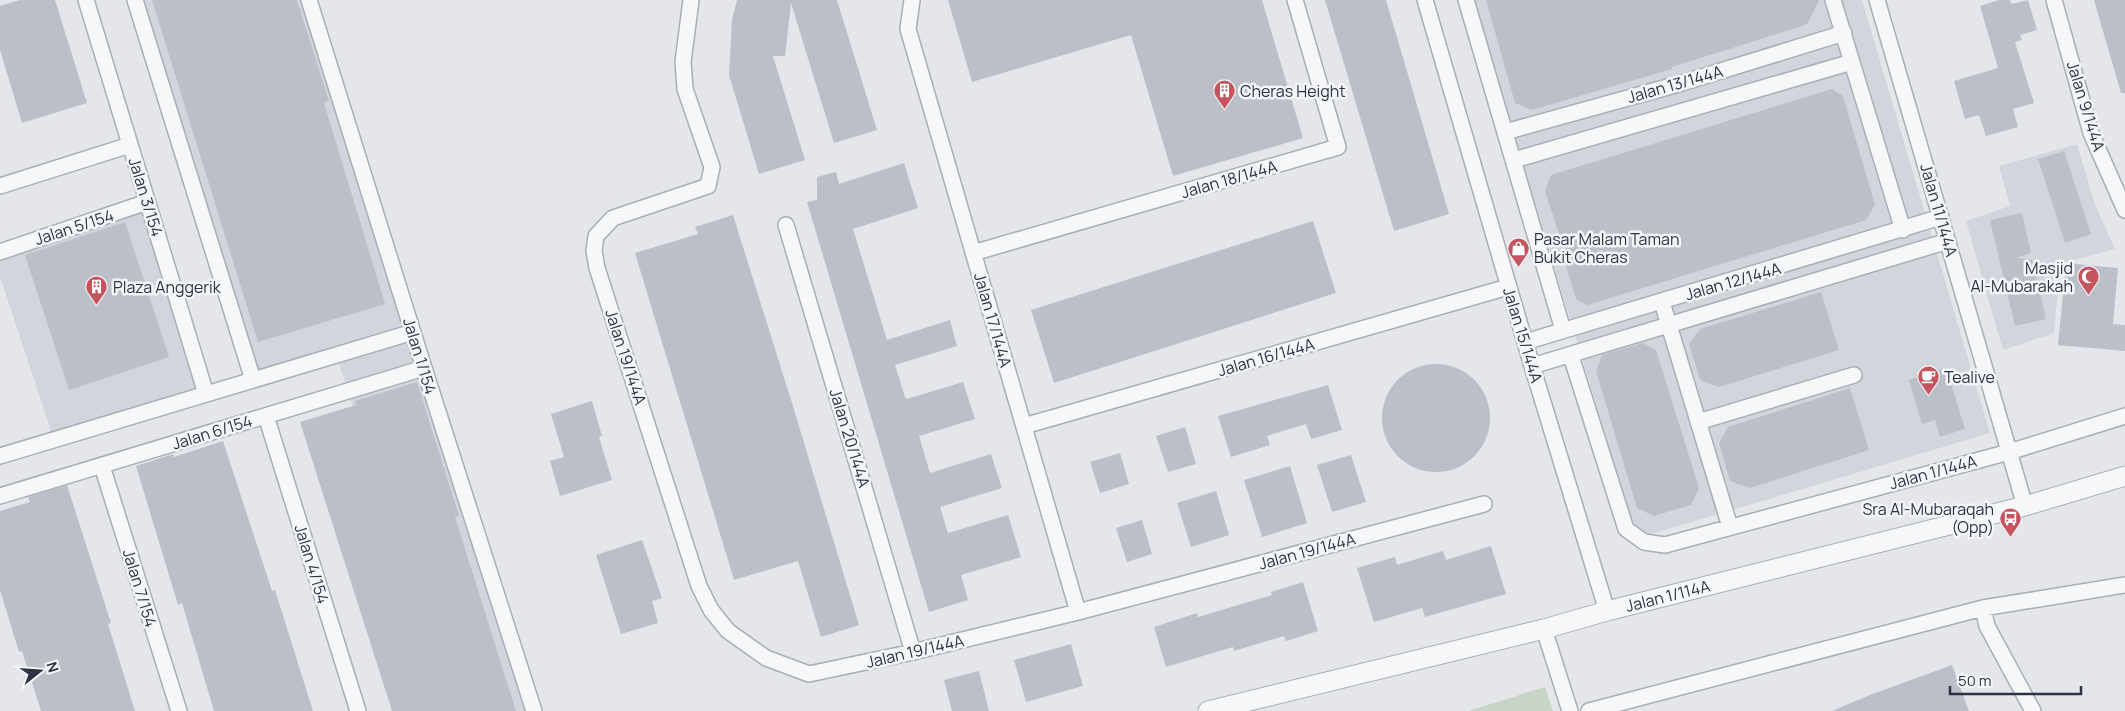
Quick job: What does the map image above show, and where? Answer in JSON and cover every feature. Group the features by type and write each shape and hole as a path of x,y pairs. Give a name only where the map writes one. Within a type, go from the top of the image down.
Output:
{"street":[{"name":"Jalan 3/154","path":"86,0 206,394"},
{"path":"135,0 253,380"},
{"name":"Jalan 1/154","path":"308,0 534,711"},
{"name":"Jalan 19/144A","path":"691,0 683,76 685,89 712,167 708,186 613,218 596,236 594,251 597,268 699,586 711,610 728,631 766,658 809,674 913,652 1078,612 1484,504"},
{"name":"Jalan 17/144A","path":"912,0 908,29 1078,612"},
{"name":"Jalan 18/144A","path":"973,253 1338,147 1295,0"},
{"name":"Jalan 15/144A","path":"1425,0 1508,287 1607,611"},
{"path":"1466,0 1563,330"},
{"path":"1833,0 1903,230"},
{"name":"Jalan 11/144A","path":"1877,0 2025,506"},
{"name":"Jalan 9/144A","path":"2054,0 2091,133 2125,210"},
{"name":"Jalan 13/144A","path":"1505,132 1682,83 1844,33"},
{"name":"Jalan 13/144A","path":"1514,160 1852,62"},
{"path":"0,186 130,145"},
{"name":"Jalan 5/154","path":"0,252 147,202"},
{"name":"Jalan 12/144A","path":"1525,342 1903,230 1941,217"},
{"name":"Jalan 20/144A","path":"786,225 913,652"},
{"name":"Jalan 12/144A","path":"1532,366 1571,356 1948,241"},
{"name":"Jalan 16/144A","path":"1024,426 1508,287"},
{"path":"1662,302 1730,527"},
{"path":"0,456 413,332"},
{"name":"Jalan 1/144A","path":"1571,356 1626,529 1644,542 1665,544 1730,527 2009,452 2125,416"},
{"name":"Jalan 6/154","path":"0,496 424,368"},
{"path":"1698,422 1854,375"},
{"name":"Jalan 4/154","path":"266,416 358,711"},
{"name":"Jalan 7/154","path":"102,466 179,711"},
{"name":"Jalan 1/114A","path":"1208,711 1544,630 1607,611 2025,506 2125,476"},
{"path":"1589,711 1983,608 2125,585"},
{"path":"1983,608 1987,626 2034,711"},
{"path":"1544,630 1570,711"}],"shaded area":[{"path":"141,0 304,0 528,711 449,711 334,347 254,374"},
{"path":"1473,0 1862,0 1990,433 1648,535 1633,525"},
{"path":"2077,144 2095,205 2115,249 2060,264 2054,333 2003,350 1966,221 2010,206 1999,166"},
{"path":"144,212 198,389 52,434 0,277 0,259"}],"green space":[{"path":"1545,687 1553,711 1468,711"}],"building":[{"path":"20,0 55,0 87,103 22,123 0,50 0,6"},
{"path":"152,0 297,0 329,101 324,103 385,304 258,342"},
{"path":"737,0 837,0 877,130 834,143 791,3 785,56 773,56 805,160 759,174 729,75 732,20"},
{"name":"Cheras Height","path":"948,0 1262,0 1303,138 1173,176 1131,35 972,82"},
{"path":"1325,0 1386,0 1449,214 1394,231"},
{"path":"1486,0 1819,0 1808,23 1799,27 1672,67 1672,69 1532,110 1515,103"},
{"path":"1999,0 2010,0 2011,4 2028,0 2037,30 2020,35 2022,40 2015,42 2034,103 2013,109 2018,127 1986,136 1979,115 1965,119 1954,81 1998,68 1980,6"},
{"path":"2094,0 2125,0 2125,93 2121,93"},
{"path":"1832,89 1843,96 1875,205 1866,220 1587,305 1576,299 1561,249 1564,249 1545,191 1551,175"},
{"path":"2064,151 2091,234 2065,243 2038,159"},
{"path":"904,163 918,208 853,229 887,340 950,320 957,346 895,365 907,399 963,382 975,419 919,436 930,473 991,454 1002,488 940,507 948,533 1008,515 1021,557 961,575 968,600 929,612 807,202 817,200 817,177 836,172 839,184"},
{"path":"2022,213 2031,253 2016,258 2032,260 2046,319 2015,326 1990,220"},
{"path":"733,215 859,625 821,637 798,561 734,580 635,253 698,234 695,227"},
{"path":"1313,221 1336,293 1054,383 1031,310"},
{"name":"Plaza Anggerik","path":"125,222 169,357 69,390 25,255"},
{"name":"Masjid Al-Mubarakah","path":"2066,263 2118,268 2113,324 2125,325 2125,351 2058,345"},
{"path":"1821,292 1839,350 1719,387 1700,380 1689,344 1700,329"},
{"path":"1643,343 1656,350 1699,488 1691,505 1654,516 1637,508 1596,371 1602,355"},
{"path":"1436,364 1457,368 1474,380 1486,397 1490,418 1486,439 1474,456 1457,468 1436,472 1415,468 1398,456 1386,439 1382,418 1386,397 1398,380 1415,368"},
{"path":"1946,368 1965,429 1940,437 1935,420 1922,424 1909,380"},
{"path":"417,382 459,516 455,517 516,711 392,711 300,422 356,405 355,401"},
{"path":"1328,385 1342,430 1311,439 1306,424 1267,436 1270,445 1231,457 1218,416"},
{"path":"1850,388 1869,450 1750,488 1730,481 1719,443 1728,427"},
{"path":"592,401 602,436 599,437 612,480 560,496 550,461 564,457 551,414"},
{"path":"1185,427 1196,464 1168,472 1156,436"},
{"path":"223,441 272,591 275,590 313,711 214,711 182,603 178,605 136,466 173,454 174,457"},
{"path":"1120,453 1129,484 1100,493 1090,462"},
{"path":"1351,455 1366,502 1332,512 1317,465"},
{"path":"1290,466 1307,523 1262,537 1244,480"},
{"path":"67,485 111,623 108,624 135,711 41,711 22,651 19,652 0,590 0,511 30,502 28,497"},
{"path":"1216,491 1229,535 1191,547 1177,503"},
{"path":"1142,520 1152,554 1127,562 1116,528"},
{"path":"642,540 662,598 652,601 658,623 621,634 596,555"},
{"path":"1491,546 1506,594 1425,617 1422,608 1374,622 1357,568 1395,557 1397,565 1443,551 1446,560"},
{"path":"1303,582 1318,631 1286,641 1284,636 1234,651 1233,647 1166,667 1154,627 1197,613 1198,617 1272,595 1271,592"},
{"path":"1071,644 1083,686 1026,702 1014,660"},
{"path":"1952,665 1969,711 1832,711 1870,695"},
{"path":"979,671 989,711 952,711 944,680"}],"place":[{"name":"Cheras Height","path":"1224,110"},
{"name":"Pasar Malam Taman Bukit Cheras","path":"1518,267"},
{"name":"Masjid Al-Mubarakah","path":"2089,296"},
{"name":"Plaza Anggerik","path":"97,306"},
{"name":"Tealive","path":"1928,396"},
{"name":"Sra Al-Mubaraqah (Opp)","path":"2010,537"}]}
